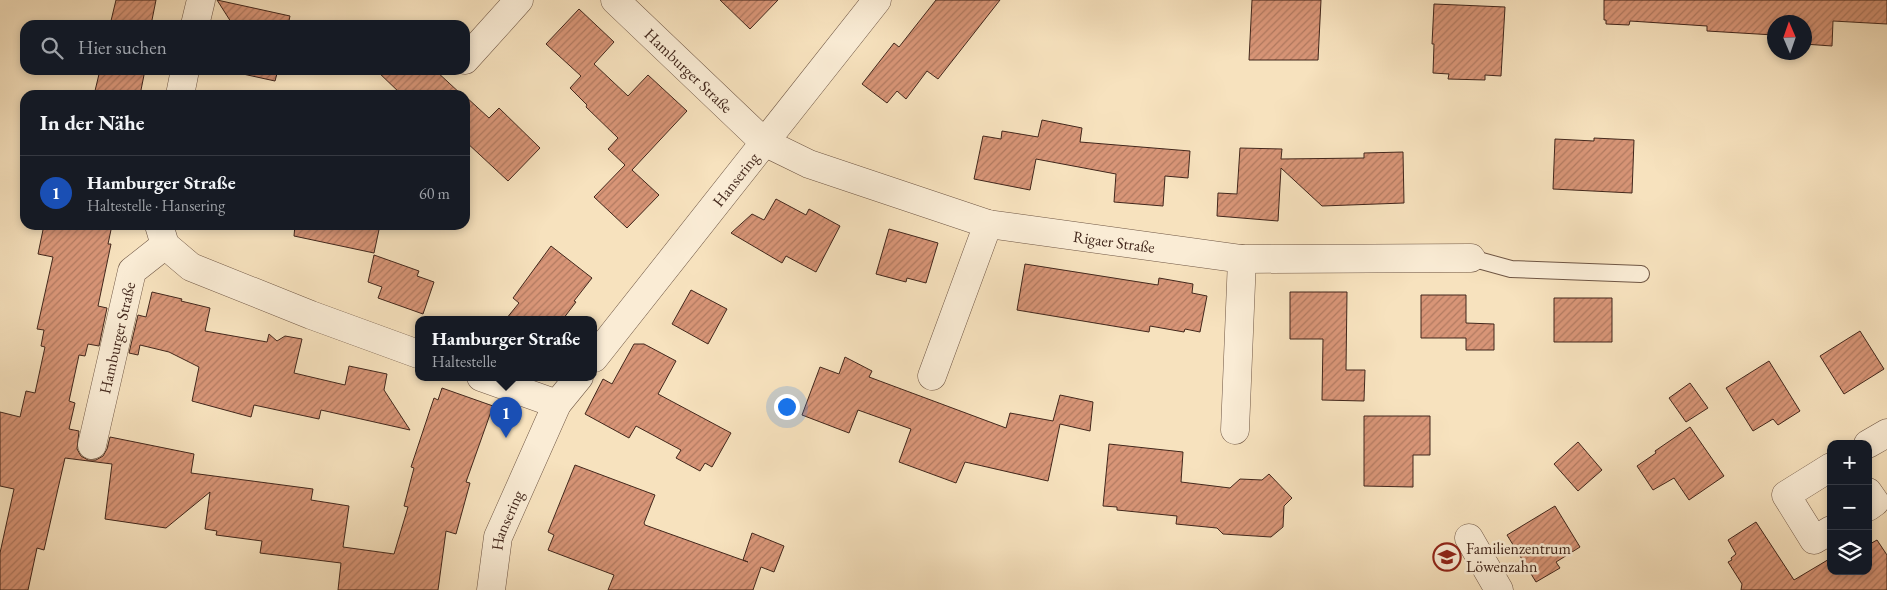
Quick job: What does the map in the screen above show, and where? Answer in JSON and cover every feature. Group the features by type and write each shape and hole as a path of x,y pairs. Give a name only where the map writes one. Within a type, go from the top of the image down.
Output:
{"street":[{"path":"196,20 201,0"},
{"path":"470,54 519,0"},
{"name":"Hamburger Straße","path":"615,0 764,142"},
{"name":"Hansering","path":"597,354 877,0"},
{"path":"181,90 184,75"},
{"name":"Rigaer Straße","path":"764,142 809,164 988,224 1242,259 1471,258"},
{"path":"932,376 988,224"},
{"name":"Hamburger Straße","path":"92,445 132,271 162,235 191,267 311,315 415,353"},
{"path":"1234,430 1242,259"},
{"path":"492,381 557,404"},
{"name":"Hansering","path":"491,590 498,537 557,404 576,381"},
{"path":"1872,442 1887,433"},
{"path":"1827,469 1786,495 1814,540 1827,532"},
{"path":"1468,538 1499,590"}],"lane":[{"path":"1471,258 1511,269 1641,274"}],"building":[{"path":"116,0 156,0 152,20 111,20"},
{"path":"217,0 290,16 289,20 230,20"},
{"path":"720,0 778,0 750,29"},
{"path":"936,0 1000,0 938,79 927,71 906,99 897,91 887,103 862,84 894,43 899,47"},
{"path":"1252,0 1321,0 1318,60 1249,60"},
{"path":"1604,0 1887,0 1887,24 1833,21 1832,46 1812,45 1812,15 1767,15 1767,35 1707,31 1707,26 1630,21 1629,25 1606,24 1606,20 1604,20"},
{"path":"1434,4 1505,7 1501,76 1485,75 1485,80 1448,79 1449,74 1433,73"},
{"path":"579,9 614,42 594,64 628,96 648,75 687,111 632,170 659,195 627,228 594,197 625,165 608,149 618,138 586,107 587,105 570,88 581,76 546,44"},
{"path":"99,75 144,75 141,90 95,90"},
{"path":"248,75 277,75 275,81"},
{"path":"381,75 440,75 457,90 397,90"},
{"path":"470,101 489,118 499,108 540,148 508,181 470,146"},
{"path":"1042,120 1082,128 1080,142 1190,151 1188,178 1165,176 1163,206 1114,202 1116,174 1036,159 1030,190 974,179 983,136 1001,139 1002,131 1038,137"},
{"path":"1594,138 1634,140 1632,193 1553,189 1555,139 1594,141"},
{"path":"1240,148 1282,149 1281,159 1364,158 1364,153 1403,152 1404,203 1322,206 1281,168 1278,221 1217,216 1218,193 1237,194"},
{"path":"776,199 806,215 809,209 840,226 816,272 786,256 782,263 731,233 752,214 764,220"},
{"path":"889,229 938,243 926,283 907,278 906,282 876,274"},
{"path":"43,230 111,230 108,244 111,244 98,306 107,308 99,346 88,344 85,356 79,355 69,401 75,403 69,429 79,431 77,449 81,456 88,460 96,460 103,456 110,437 194,454 191,473 313,489 311,500 349,506 343,547 394,554 408,507 404,506 414,468 411,467 434,398 438,400 442,388 493,406 466,482 470,483 456,534 446,531 438,590 338,590 341,563 260,553 262,541 216,535 217,531 205,529 210,492 166,528 105,519 112,464 65,458 44,550 37,548 28,590 0,590 0,553 14,489 0,486 0,412 20,417 26,391 35,393 45,347 41,346 44,330 37,329 53,257 38,254"},
{"path":"295,230 379,230 374,253 294,236"},
{"path":"551,246 592,278 574,301 576,302 565,316 508,316 519,303 513,298"},
{"path":"374,255 419,271 417,276 434,282 423,314 378,298 382,287 368,282"},
{"path":"1025,264 1158,285 1159,278 1193,284 1192,293 1207,296 1200,332 1185,329 1184,332 1150,326 1149,332 1017,310"},
{"path":"691,290 727,309 708,344 672,324"},
{"path":"152,292 210,308 205,331 267,342 269,334 277,341 285,336 302,339 294,373 345,385 349,366 387,374 384,390 410,430 321,410 319,419 254,405 251,417 192,401 199,367 169,352 140,345 138,355 129,353 138,315 146,317"},
{"path":"1290,292 1347,292 1346,370 1365,370 1364,401 1322,400 1323,339 1290,339"},
{"path":"1421,295 1466,295 1466,323 1494,324 1494,350 1466,350 1466,338 1421,338"},
{"path":"1554,298 1612,298 1612,342 1554,342"},
{"path":"1860,331 1884,369 1844,394 1820,356"},
{"path":"634,344 644,344 676,361 658,394 731,433 712,467 705,463 700,471 676,458 681,450 636,426 629,438 585,414 603,379 612,384"},
{"path":"845,357 872,371 869,377 1006,428 1010,413 1053,421 1060,395 1093,402 1090,431 1060,424 1048,481 965,462 956,483 899,462 911,429 858,410 849,433 802,415 820,367 839,374"},
{"path":"1769,361 1800,411 1778,425 1773,419 1753,431 1726,388"},
{"path":"1690,383 1708,408 1686,422 1669,398"},
{"path":"1364,416 1430,416 1430,455 1413,455 1413,487 1364,486"},
{"path":"1690,427 1724,476 1689,500 1674,478 1653,490 1637,466"},
{"path":"1578,442 1602,470 1578,491 1554,464"},
{"path":"1109,444 1183,452 1181,482 1230,488 1240,479 1262,480 1269,474 1292,498 1284,506 1283,527 1271,537 1223,534 1217,528 1176,524 1177,516 1117,510 1117,507 1103,506"},
{"path":"575,465 655,495 644,523 645,525 748,562 743,560 752,533 784,546 774,572 761,567 753,590 608,590 614,575 548,550 554,535 548,532"},
{"path":"1555,506 1580,547 1556,562 1560,568 1536,582 1507,535"},
{"path":"1756,522 1794,580 1827,560 1827,575 1872,575 1872,543 1877,540 1887,555 1887,590 1741,590 1742,584 1728,562 1736,554 1728,540"}],"place":[{"name":"Hamburger Straße","path":"506,438"},
{"name":"Familienzentrum Löwenzahn","path":"1447,557"}]}
